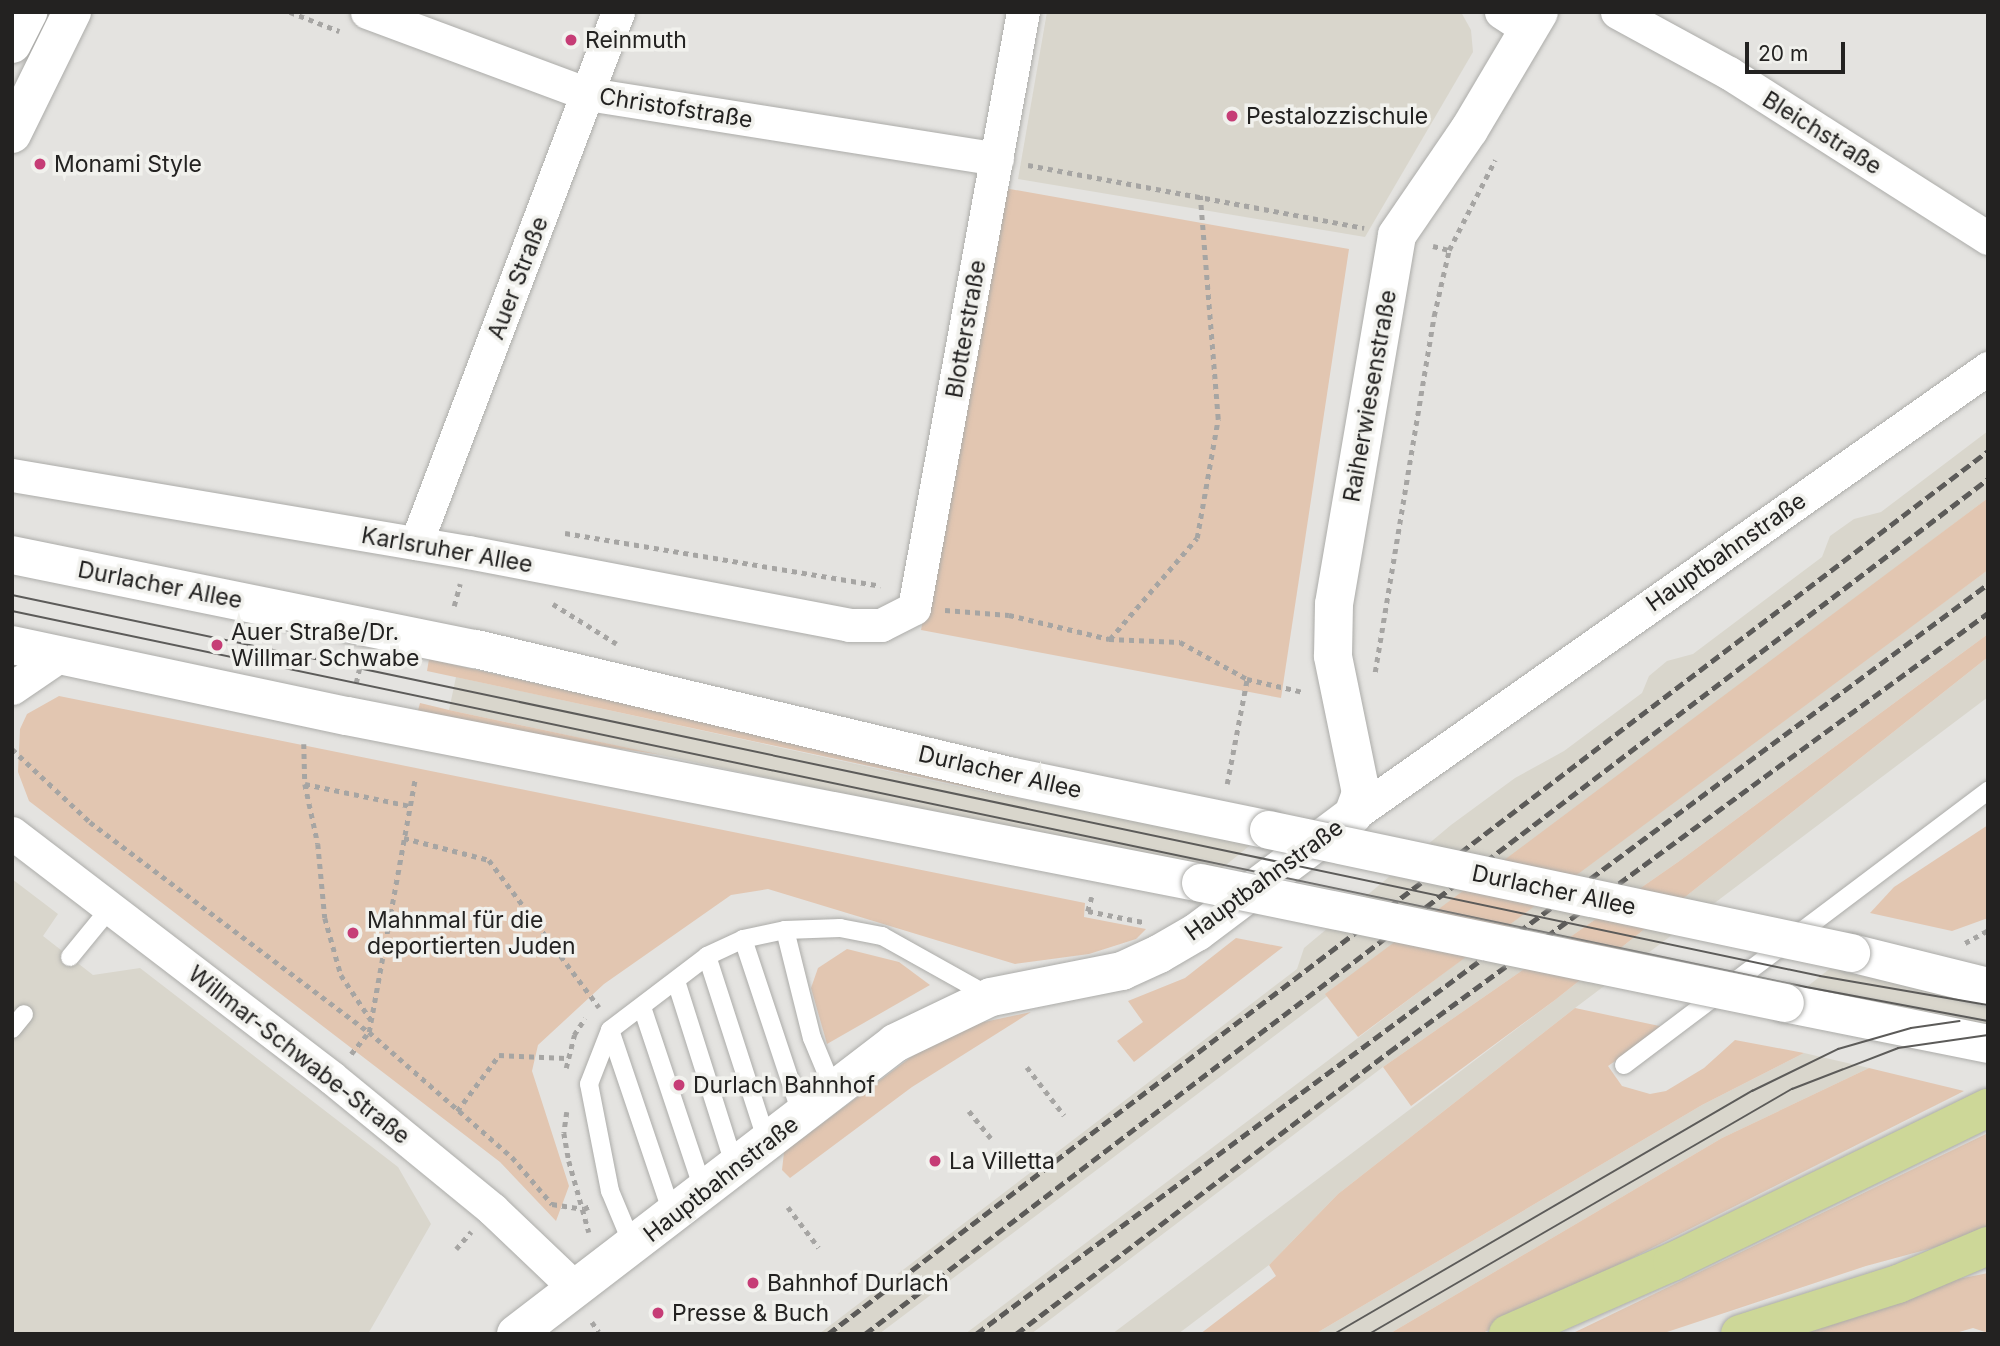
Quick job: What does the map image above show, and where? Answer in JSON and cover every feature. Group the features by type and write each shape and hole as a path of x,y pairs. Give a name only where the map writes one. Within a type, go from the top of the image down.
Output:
{"main road":[{"path":"12,44 28,12"},
{"path":"12,134 72,12"},
{"name":"Raiherwiesenstraße","path":"1353,815 1361,793 1333,656 1334,604 1398,235 1469,130 1523,18"},
{"name":"Durlacher Allee","path":"12,555 437,641 1009,776 1896,962 1988,987"},
{"path":"12,645 1988,1044"},
{"name":"Hauptbahnstraße","path":"516,1334 895,1043 991,998 1122,971 1159,954 1197,932 1353,815"},
{"path":"1508,1334 1672,1262 1988,1108"},
{"path":"1740,1334 1898,1284 1988,1246"}],"street":[{"name":"Christofstraße","path":"367,12 588,94 997,159"},
{"name":"Auer Straße","path":"416,543 618,12"},
{"name":"Blotterstraße","path":"905,598 997,159 1023,12"},
{"name":"Bleichstraße","path":"1617,12 1729,74 1988,238"},
{"name":"Hauptbahnstraße","path":"1353,815 1988,368"},
{"name":"Karlsruher Allee","path":"12,475 416,543 849,625 881,625 905,598"},
{"path":"12,688 59,656"},
{"name":"Willmar-Schwabe-Straße","path":"12,833 111,907 492,1209 575,1288"},
{"path":"1896,962 1988,968"}],"lane":[{"path":"1624,1065 1988,791"},
{"path":"70,957 111,907"},
{"path":"633,1246 607,1180 589,1084 610,1030 707,956 743,939 785,930 840,928 882,936 991,998"},
{"path":"785,930 813,1038 834,1091"},
{"path":"743,939 802,1116"},
{"path":"707,956 767,1142"},
{"path":"676,981 735,1167"},
{"path":"642,1007 704,1192"},
{"path":"12,1029 24,1014"},
{"path":"610,1030 673,1216"}],"path":[{"path":"552,531 1009,615 1110,639 1180,642 1247,679 1341,701 1374,681 1433,316 1449,250 1496,158"},
{"path":"997,159 1398,235"},
{"path":"1110,639 1197,538 1218,419 1200,196"},
{"path":"355,689 363,653"},
{"path":"1228,777 1247,679"},
{"path":"303,734 305,784 318,844 325,918 341,975 371,1021 415,778"},
{"path":"12,749 90,822 369,1032 512,1157 552,1204 584,1209"},
{"path":"305,784 410,806"},
{"path":"404,838 489,860 597,1004 610,1030"},
{"path":"1093,892 1088,911 1149,923"},
{"path":"1959,947 1988,930"},
{"path":"457,1111 499,1055 566,1058"},
{"path":"1027,1068 1064,1115"},
{"path":"969,1111 991,1138"},
{"path":"788,1207 819,1248"},
{"path":"592,1322 599,1332"}],"shaded area":[{"name":"Pestalozzischule","path":"1047,12 1461,12 1471,30 1473,52 1365,237 1018,179"},
{"path":"1004,188 1349,249 1281,698 921,630"},
{"path":"1988,431 1988,498 879,1334 819,1334 1297,969 1304,948 1451,825 1515,778 1564,751 1642,693 1649,676 1667,661 1693,654 1822,557 1830,536 1854,519 1881,512"},
{"path":"1988,498 1988,570 1358,1037 1325,994"},
{"path":"1988,570 1988,634 1678,862 1383,1067 1031,1334 965,1334 1663,808"},
{"path":"1988,634 1988,657 1555,1000 1411,1106 1383,1067 1678,862"},
{"path":"1988,657 1988,697 1575,1008 1338,1194 1269,1265 1178,1334 1112,1334 1555,1000"},
{"path":"429,659 1002,790 1018,798 427,671"},
{"path":"456,677 984,792 1253,843 1216,873 449,710"},
{"path":"59,696 1085,903 1084,917 1146,929 1136,939 1089,954 1015,964 768,889 731,895 604,984 538,1045 532,1071 569,1186 556,1221 500,1162 29,801 18,772 20,729 27,714"},
{"path":"420,703 449,710 662,755 416,718"},
{"path":"1988,825 1988,918 1952,931 1870,913 1894,887"},
{"path":"12,879 58,914 43,936 93,975 140,968 398,1167 431,1224 368,1334 12,1334"},
{"path":"1236,938 1283,947 1134,1062 1117,1041 1143,1022 1128,1001 1185,978"},
{"path":"847,949 899,962 930,985 827,1044 811,988 818,968"},
{"path":"1832,967 1988,995 1988,1032 1794,997"},
{"path":"1575,1008 1664,1027 1608,1066 1622,1086 1650,1094 1666,1091 1704,1068 1735,1040 1804,1053 1702,1105 1315,1334 1200,1334 1276,1276 1269,1265 1338,1194"},
{"path":"1031,1012 912,1087 790,1178 782,1170 784,1152 934,1040 970,1025"},
{"path":"1804,1053 1869,1068 1722,1138 1389,1334 1315,1334 1702,1105"},
{"path":"1869,1068 1964,1091 1481,1334 1389,1334 1722,1138"},
{"path":"1988,1133 1988,1233 1866,1266 1661,1334 1571,1334"},
{"path":"1988,1273 1988,1333 1973,1328 1952,1334 1778,1334 1904,1290"}],"tram line":[{"path":"12,595 1820,976 1988,1005"},
{"path":"12,611 1806,987 1988,1021"},
{"path":"1334,1334 1752,1091 1838,1049 1911,1028 1960,1021"},
{"path":"1369,1334 1792,1089 1898,1048 1988,1035"}],"railway":[{"path":"828,1334 1988,451"},
{"path":"865,1334 1988,479"},
{"path":"976,1334 1988,584"},
{"path":"1016,1334 1389,1052 1988,613"}],"place":[{"name":"Reinmuth","path":"571,40"},
{"name":"Pestalozzischule","path":"1232,116"},
{"name":"Monami Style","path":"40,164"},
{"name":"Auer Straße/Dr. Willmar Schwabe","path":"217,645"},
{"name":"Mahnmal für die deportierten Juden","path":"353,933"},
{"name":"Durlach Bahnhof","path":"679,1085"},
{"name":"La Villetta","path":"935,1161"},
{"name":"Bahnhof Durlach","path":"753,1283"},
{"name":"Presse & Buch","path":"658,1313"}]}
